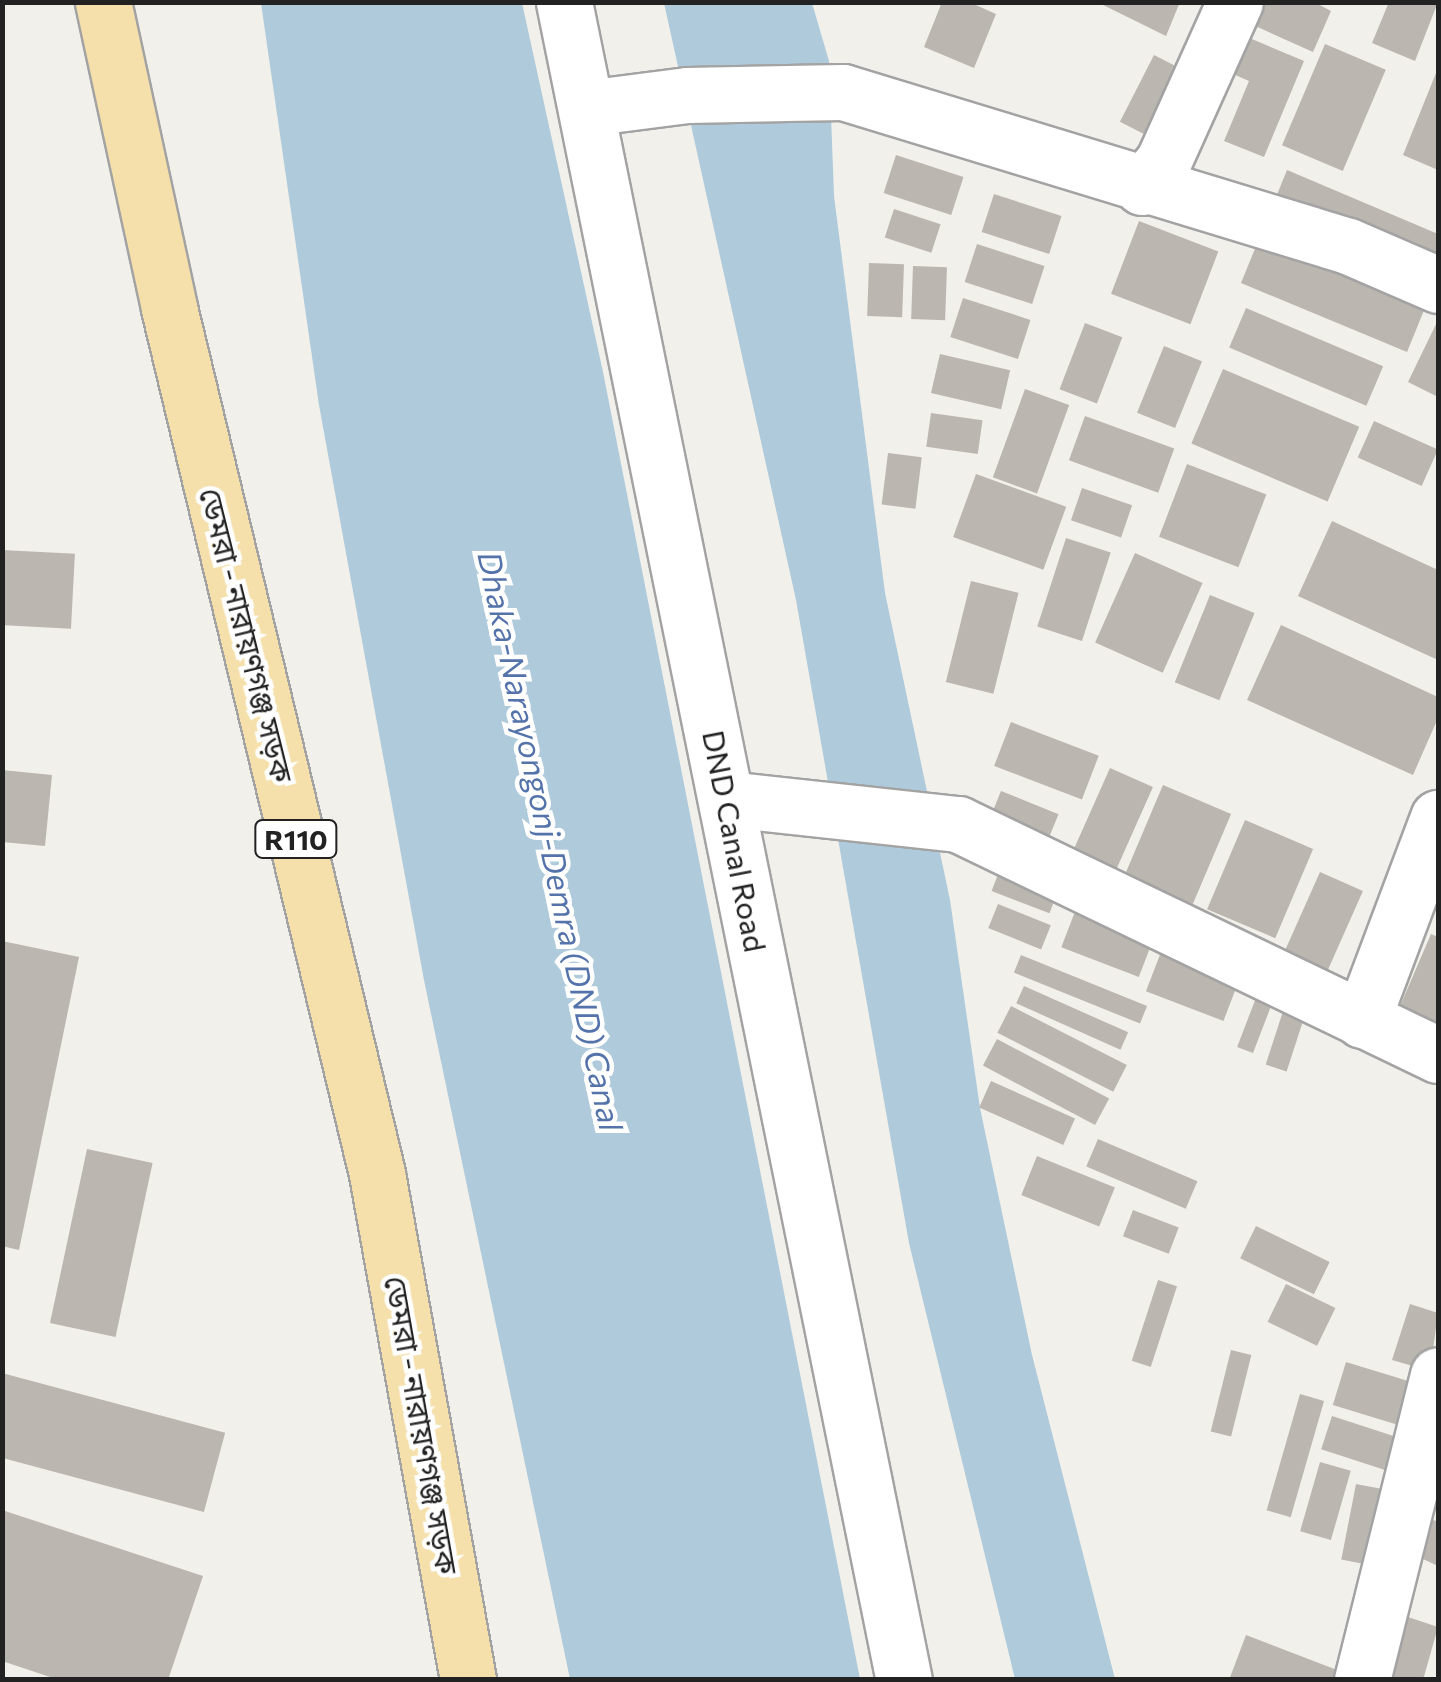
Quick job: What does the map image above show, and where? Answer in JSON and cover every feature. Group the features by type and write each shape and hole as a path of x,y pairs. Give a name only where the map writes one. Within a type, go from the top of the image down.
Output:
{"main road":[{"name":"ডেমরা - নারায়ণগঞ্জ সড়ক","path":"104,2 168,308 377,1174 468,1680"}],"street":[{"name":"DND Canal Road","path":"564,2 904,1680"},
{"path":"1142,187 1162,162 1235,2"},
{"path":"586,108 687,95 843,92 1142,187 1348,246 1438,286"},
{"path":"727,799 958,824 1438,1054"},
{"path":"1362,1020 1438,818"},
{"path":"1362,1680 1438,1375"}],"water":[{"name":"Dhaka-Narayongonj-Demra (DND) Canal","path":"261,3 522,3 603,372 860,1679 570,1679 424,980 319,405"},
{"path":"664,3 812,3 829,61 834,196 885,593 950,900 980,1108 1032,1355 1115,1679 1015,1679 909,1243 796,600"}],"building":[{"path":"942,2 969,2 996,14 974,68 924,47"},
{"path":"1097,2 1180,2 1166,36"},
{"path":"1252,2 1314,2 1331,11 1313,52 1244,21"},
{"path":"1389,2 1438,2 1415,61 1372,43"},
{"path":"1240,34 1304,61 1264,157 1224,141 1249,81 1224,70"},
{"path":"1325,44 1386,70 1343,171 1282,145"},
{"path":"1154,55 1195,76 1161,143 1120,122"},
{"path":"1438,68 1438,170 1403,155"},
{"path":"896,155 964,177 951,215 884,193"},
{"path":"1287,170 1438,234 1438,276 1407,352 1241,283"},
{"path":"994,194 1062,216 1049,254 982,232"},
{"path":"894,209 941,224 931,253 885,238"},
{"path":"1139,221 1218,251 1190,324 1111,294"},
{"path":"977,244 1045,266 1032,304 965,282"},
{"path":"869,263 904,264 902,317 867,316"},
{"path":"913,266 947,267 945,320 911,319"},
{"path":"963,298 1031,320 1018,359 950,337"},
{"path":"1246,308 1383,366 1366,406 1229,348"},
{"path":"1438,320 1438,397 1408,382"},
{"path":"1085,323 1122,337 1097,404 1060,389"},
{"path":"1164,346 1202,361 1175,428 1137,413"},
{"path":"940,354 1010,370 1001,409 931,393"},
{"path":"1223,369 1359,427 1328,501 1191,444"},
{"path":"1025,389 1069,405 1037,493 993,477"},
{"path":"931,413 982,420 978,454 926,447"},
{"path":"1085,416 1174,448 1158,493 1069,460"},
{"path":"1374,421 1438,449 1422,486 1358,458"},
{"path":"888,453 922,457 915,509 882,505"},
{"path":"1187,464 1266,494 1238,567 1159,537"},
{"path":"976,474 1066,507 1043,570 953,537"},
{"path":"1082,488 1132,505 1121,537 1071,520"},
{"path":"1332,521 1438,570 1438,660 1298,596"},
{"path":"1066,538 1111,553 1082,641 1037,626"},
{"path":"2,550 75,554 71,629 2,625"},
{"path":"1135,553 1203,583 1163,673 1095,643"},
{"path":"971,581 1019,593 993,694 946,682"},
{"path":"1210,595 1255,613 1219,700 1175,682"},
{"path":"1281,625 1438,697 1438,718 1413,775 1247,700"},
{"path":"1011,722 1099,756 1082,800 994,766"},
{"path":"1110,768 1153,787 1115,873 1072,854"},
{"path":"2,770 52,775 45,846 2,842"},
{"path":"1163,785 1231,814 1193,904 1125,875"},
{"path":"1001,791 1058,814 1048,841 990,818"},
{"path":"1245,820 1313,849 1275,938 1207,909"},
{"path":"1002,864 1060,886 1049,913 992,891"},
{"path":"1320,872 1363,891 1324,978 1281,959"},
{"path":"998,904 1051,925 1041,949 988,928"},
{"path":"1076,909 1153,939 1139,977 1061,947"},
{"path":"1431,934 1438,937 1438,1034 1394,1020"},
{"path":"2,941 79,957 19,1250 2,1246"},
{"path":"1161,952 1238,982 1223,1021 1146,991"},
{"path":"1021,955 1147,1006 1140,1024 1014,973"},
{"path":"1024,986 1128,1032 1120,1050 1016,1003"},
{"path":"1259,990 1275,996 1253,1053 1237,1047"},
{"path":"1287,999 1308,1006 1287,1071 1266,1065"},
{"path":"1011,1006 1127,1065 1113,1092 997,1033"},
{"path":"997,1039 1109,1099 1095,1125 983,1065"},
{"path":"991,1081 1075,1118 1063,1145 979,1107"},
{"path":"1098,1139 1197,1181 1186,1209 1086,1167"},
{"path":"87,1149 153,1163 116,1337 50,1323"},
{"path":"1037,1156 1115,1187 1099,1226 1021,1195"},
{"path":"1133,1210 1179,1228 1169,1254 1123,1236"},
{"path":"1256,1226 1330,1262 1314,1294 1240,1258"},
{"path":"1158,1280 1177,1286 1151,1367 1132,1361"},
{"path":"1286,1284 1335,1308 1317,1346 1268,1322"},
{"path":"1410,1304 1438,1313 1430,1371 1392,1360"},
{"path":"1231,1350 1251,1355 1231,1437 1211,1432"},
{"path":"1346,1362 1420,1385 1406,1428 1333,1405"},
{"path":"2,1373 225,1433 204,1512 2,1458"},
{"path":"1300,1394 1324,1401 1291,1517 1267,1510"},
{"path":"1332,1416 1408,1441 1397,1474 1321,1449"},
{"path":"1320,1462 1351,1471 1331,1540 1300,1531"},
{"path":"1356,1484 1391,1491 1377,1566 1341,1560"},
{"path":"2,1510 203,1576 168,1680 59,1680 2,1661"},
{"path":"1411,1510 1438,1522 1438,1566 1395,1546"},
{"path":"1399,1614 1438,1627 1423,1680 1377,1680"},
{"path":"1246,1635 1363,1680 1229,1680"}]}
